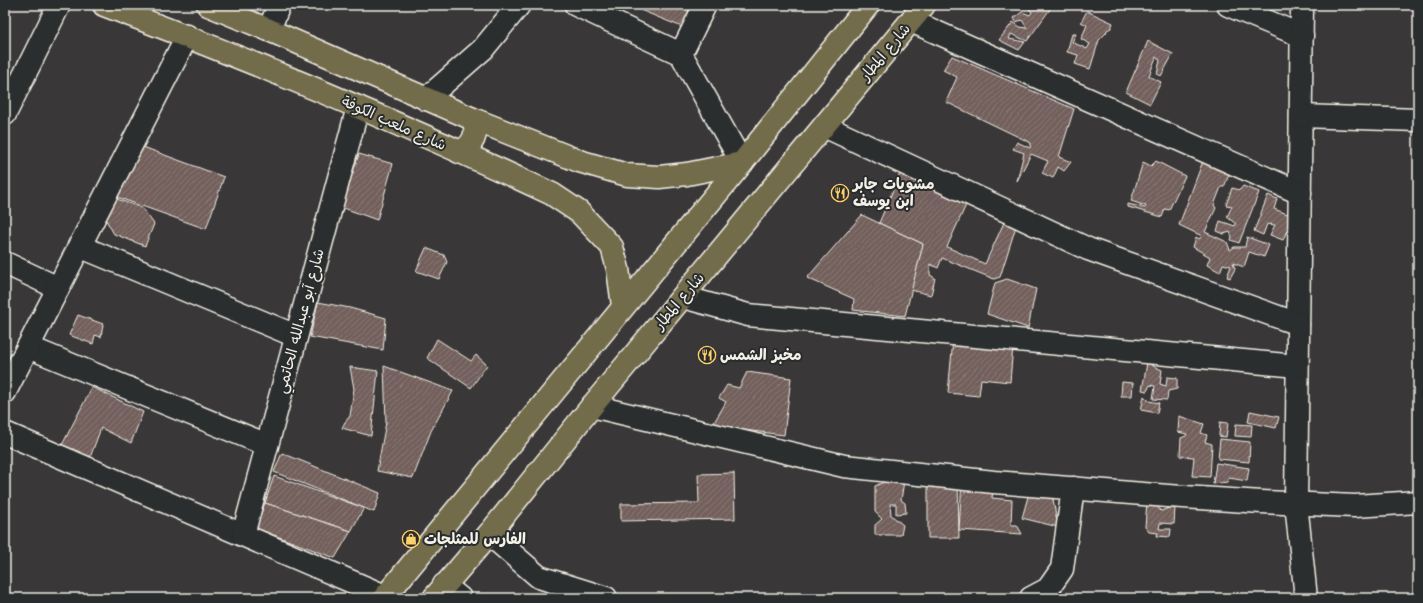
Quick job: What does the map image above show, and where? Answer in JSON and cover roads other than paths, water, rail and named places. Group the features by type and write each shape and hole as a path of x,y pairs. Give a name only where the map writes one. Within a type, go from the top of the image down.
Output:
{"main road":[{"name":"شارع ملعب الكوفة","path":"104,5 187,36 358,107 552,194 579,212 612,247 618,270 623,306"},
{"path":"208,5 473,119 579,161 627,175 658,177 687,174 742,163"},
{"path":"384,597 742,163 868,5"},
{"name":"شارع المطار","path":"446,594 489,534 592,406 917,13"},
{"path":"459,152 465,149 474,139 475,125 473,119"}],"street":[{"path":"5,114 59,5"},
{"path":"269,30 279,5"},
{"path":"426,99 483,49 519,5"},
{"path":"576,5 681,54 742,163"},
{"path":"681,54 705,5"},
{"path":"1228,5 1302,36"},
{"path":"1302,5 1296,504 1306,598"},
{"path":"917,13 1300,193"},
{"path":"5,392 187,36"},
{"name":"شارع آبو عبدالله الحاتمي","path":"243,535 358,107"},
{"path":"1301,116 1418,120"},
{"path":"824,126 1088,249 1298,324"},
{"path":"79,246 296,336"},
{"path":"5,263 58,288"},
{"path":"683,297 748,315 1298,366"},
{"path":"28,347 267,445"},
{"path":"592,406 844,466 994,482 1168,496 1355,506 1418,502"},
{"path":"5,433 384,597"},
{"path":"1031,598 1048,589 1062,569 1073,488"},
{"path":"489,534 539,577 606,598"}],"place":[{"name":"مشويات جابر ابن يوسف","path":"840,193"},
{"name":"مخبز الشمس","path":"707,355"},
{"name":"الفارس للمثلجات","path":"411,539"}]}
